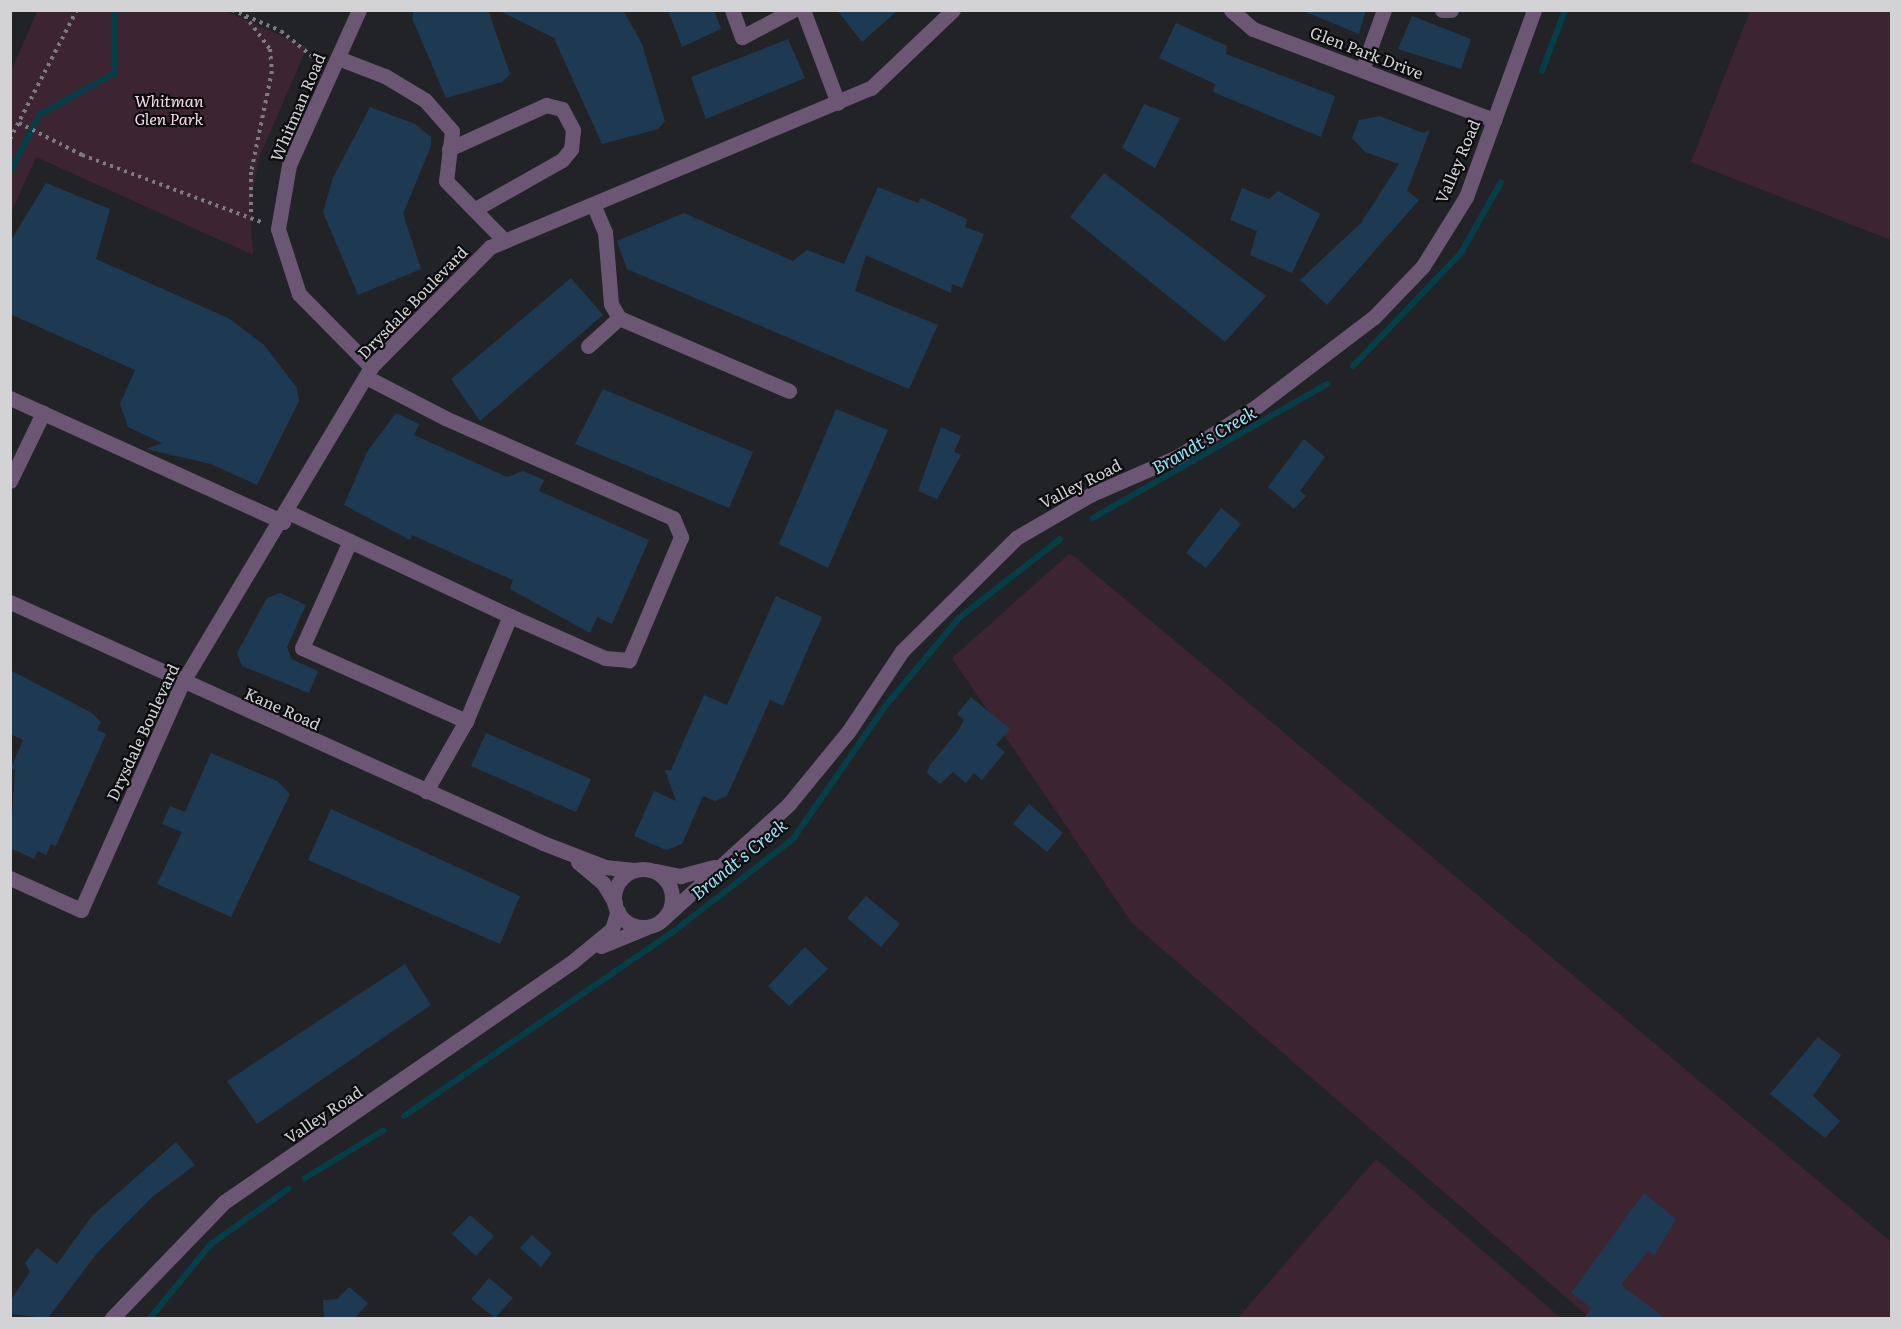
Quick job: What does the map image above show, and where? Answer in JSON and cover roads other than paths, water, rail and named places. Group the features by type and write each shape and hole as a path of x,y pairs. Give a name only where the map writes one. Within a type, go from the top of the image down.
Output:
{"street":[{"name":"Whitman Road","path":"359,10 290,165 278,229 299,294 368,372 445,418 673,518 681,537 629,660 605,658 510,616"},
{"path":"732,10 742,37 793,10"},
{"path":"803,10 838,103"},
{"name":"Drysdale Boulevard","path":"10,878 81,910 182,683 285,517 368,372 490,247 871,88 953,10"},
{"name":"Glen Park Drive","path":"1231,10 1253,29 1494,120"},
{"path":"1362,70 1384,10"},
{"path":"1442,10 1451,10"},
{"name":"Valley Road","path":"572,962 651,926 734,859 788,806 848,732 902,651 1016,538 1090,495 1177,458 1267,399 1374,317 1423,266 1460,206 1534,10"},
{"path":"334,65 385,76 425,100 452,131 446,181 477,208 505,241"},
{"path":"449,149 546,105 562,109 573,130 571,149 562,160 477,208"},
{"path":"593,204 605,232 611,304 619,318 789,391"},
{"path":"588,346 619,318"},
{"path":"10,398 285,517 350,541 510,616 466,721 426,791"},
{"path":"10,481 44,413"},
{"path":"350,541 302,648 466,721"},
{"name":"Kane Road","path":"10,602 182,683 543,843 605,867 634,870"},
{"name":"Kane Road","path":"543,843 583,865 616,907"},
{"name":"Valley Road","path":"112,1318 224,1202 572,962 612,929 621,879 634,870 654,870 680,876 734,859"},
{"path":"654,870 672,890 666,916"},
{"path":"616,907 632,924 651,926"}],"waterway":[{"name":"Brandt's Creek","path":"10,172 40,114 115,73 114,10"},
{"name":"Brandt's Creek","path":"1542,71 1565,10"},
{"name":"Brandt's Creek","path":"1353,366 1461,253 1501,182"},
{"name":"Brandt's Creek","path":"1093,518 1327,384"},
{"name":"Brandt's Creek","path":"404,1116 674,931 793,839 887,704 959,618 1060,539"},
{"name":"Brandt's Creek","path":"305,1178 384,1130"},
{"name":"Brandt's Creek","path":"150,1318 211,1244 288,1189"}],"park label":[{"name":"Whitman Glen Park","path":"169,109"}]}
